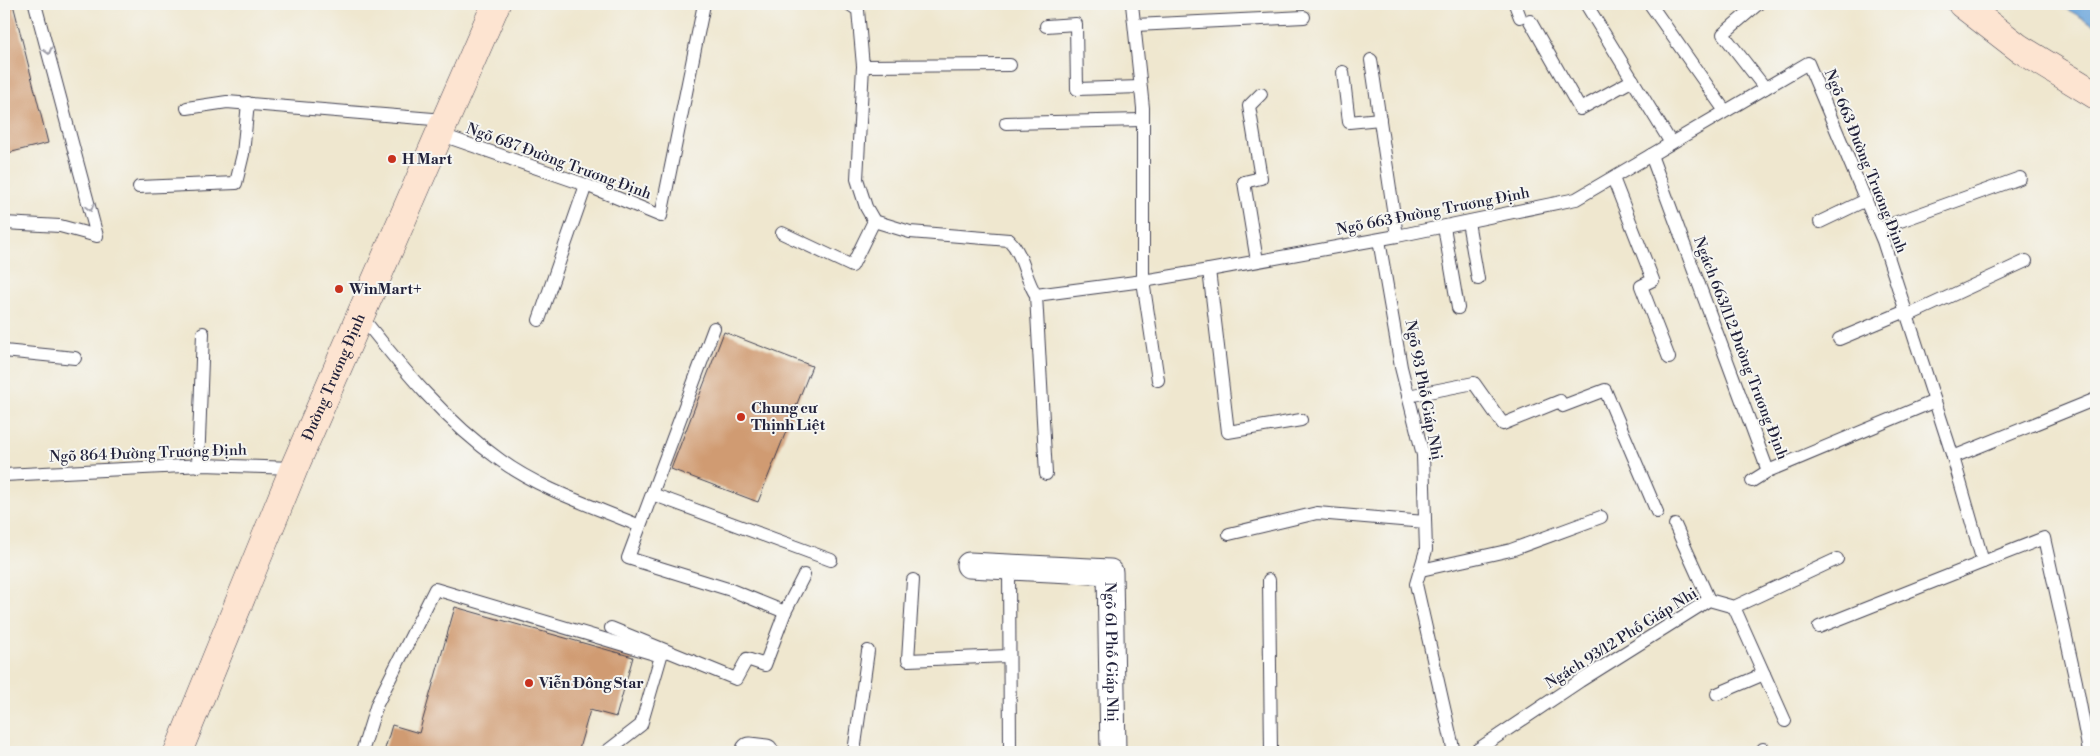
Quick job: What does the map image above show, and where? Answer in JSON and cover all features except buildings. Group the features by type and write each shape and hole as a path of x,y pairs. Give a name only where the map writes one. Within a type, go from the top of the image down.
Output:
{"main road":[{"name":"Đường Trương Định","path":"178,752 294,468 496,4"},
{"path":"1962,4 2019,48 2096,95"}],"street":[{"name":"Ngõ 61 Phố Giáp Nhị","path":"969,565 1110,572 1113,752"},
{"path":"749,752 766,752"}],"lane":[{"path":"4,223 60,226 97,236 35,4"},
{"name":"Ngõ 687 Đường Trương Định","path":"187,108 227,102 248,103 442,127 661,216 704,4"},
{"path":"1132,4 1142,120 1143,281 1158,380"},
{"path":"1516,4 1580,109 1633,80"},
{"path":"1586,4 1672,143"},
{"path":"1650,4 1725,111"},
{"path":"1758,4 1723,34 1765,88"},
{"path":"855,6 863,66 857,179 866,207 874,221 910,232 1009,240 1018,249 1028,282 1036,295 1046,474"},
{"path":"1135,25 1304,17"},
{"path":"1046,26 1076,24 1077,89 1140,87"},
{"path":"1371,60 1397,236"},
{"name":"Ngõ 663 Đường Trương Định","path":"1036,295 1209,270 1379,240 1576,200 1808,63 1878,229 1953,457 1983,562"},
{"path":"863,66 1010,65"},
{"path":"1343,72 1349,122 1380,119"},
{"path":"1257,261 1244,182 1261,178 1249,106 1261,94"},
{"path":"139,187 236,183 243,154 248,103"},
{"path":"1006,123 1142,120"},
{"name":"Ngách 663/112 Đường Trương Định","path":"1651,155 1768,471 1935,401"},
{"path":"1613,178 1653,280 1641,286 1669,358"},
{"path":"1878,229 2020,178"},
{"path":"539,320 586,185"},
{"path":"1820,222 1866,200"},
{"path":"782,233 852,266 874,221"},
{"path":"1468,222 1478,279"},
{"path":"1444,227 1458,308"},
{"name":"Ngõ 93 Phố Giáp Nhị","path":"1379,240 1408,396 1423,455 1426,550 1416,584 1454,752"},
{"path":"1839,339 1907,314 2026,260"},
{"path":"1209,270 1228,432 1301,420"},
{"path":"361,316 452,422 500,460 538,483 640,526"},
{"path":"714,328 628,558 731,590 785,612"},
{"path":"198,466 203,333"},
{"path":"4,352 75,358"},
{"path":"1408,396 1474,383 1503,424 1560,401 1563,406 1605,390 1657,512"},
{"path":"1953,457 2096,399"},
{"name":"Ngõ 864 Đường Trương Định","path":"4,474 198,466 294,468"},
{"path":"1752,481 1768,471"},
{"path":"652,494 831,560"},
{"path":"1229,534 1317,513 1425,522"},
{"path":"1421,570 1511,550 1601,517"},
{"path":"1674,525 1709,600"},
{"path":"1819,627 2044,538 2089,752"},
{"path":"1785,721 1734,607 1837,559"},
{"path":"1009,568 1010,752"},
{"path":"611,628 736,679 747,659 765,665 785,612 804,575"},
{"path":"913,580 908,660 1008,656"},
{"path":"1269,580 1271,752"},
{"path":"362,752 377,704 435,589 661,656 641,725 606,752"},
{"name":"Ngách 93/12 Phố Giáp Nhị","path":"1474,752 1580,681 1709,600 1734,607"},
{"path":"854,752 868,651"},
{"path":"1717,694 1764,674"}],"water":[{"path":"2058,4 2096,4 2096,26"}],"place":[{"name":"H Mart","path":"392,159"},
{"name":"WinMart+","path":"339,289"},
{"name":"Chung cư Thịnh Liệt","path":"741,417"},
{"name":"Viễn Đông Star","path":"529,683"}]}
